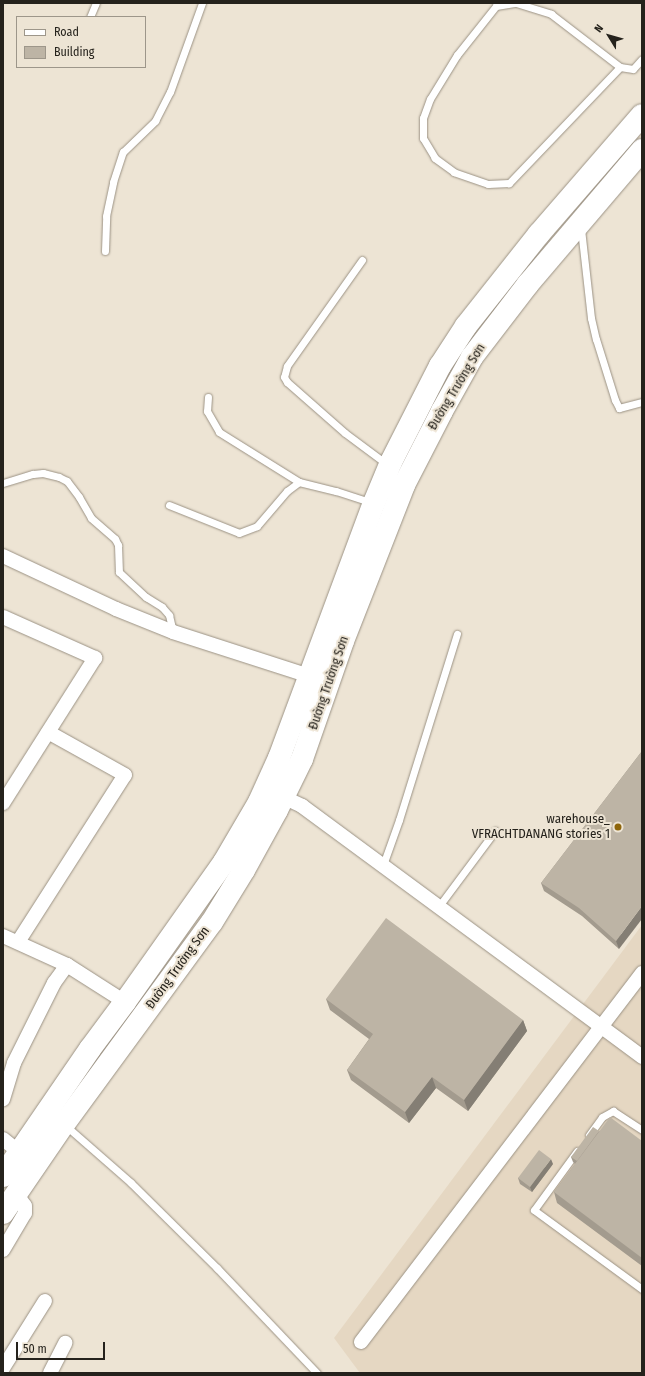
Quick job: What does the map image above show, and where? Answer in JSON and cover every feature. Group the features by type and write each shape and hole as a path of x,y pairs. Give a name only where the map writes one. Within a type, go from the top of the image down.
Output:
{"highway":[{"name":"Đường Trường Sơn","path":"3,1176 11,1146 90,1049 125,1002 224,862 245,827 279,758 374,503 390,466 440,366 466,326 539,234 642,115"},
{"name":"Đường Trường Sơn","path":"3,1213 64,1124 212,922 244,870 302,759 343,641 404,485 472,357 528,284 642,150"}],"street":[{"path":"3,556 116,609 173,632 309,676"},
{"path":"3,617 95,658 3,803"},
{"path":"18,942 126,774 48,732"},
{"path":"283,797 302,806 642,1057"},
{"path":"3,936 66,965 125,1002"},
{"path":"3,1099 14,1063 54,983 66,965"},
{"path":"361,1342 642,973"},
{"path":"3,1250 25,1213 25,1206 16,1193"},
{"path":"3,1368 45,1301"},
{"path":"50,1373 65,1343"}],"lane":[{"path":"90,16 96,3"},
{"path":"105,251 106,216 113,182 123,152 154,121 170,92 202,3"},
{"path":"620,67 509,183 488,184 454,172 435,158 424,138 423,118 430,99 457,54 496,6 516,3 551,14 620,67 633,69 642,59"},
{"path":"580,223 591,318 615,400 619,408 642,402"},
{"path":"362,260 287,366 284,376 287,382 345,433 390,466"},
{"path":"208,397 207,411 219,432 299,482 336,491 374,503"},
{"path":"3,483 33,474 44,473 59,476 67,481 79,497 91,518 115,539 118,545 119,572 146,597 162,607 169,615 173,632"},
{"path":"169,504 239,533 257,526 287,491 299,482"},
{"path":"383,865 399,820 457,634"},
{"path":"439,906 495,831"},
{"path":"642,1130 613,1111 602,1116 534,1210 642,1289"},
{"path":"64,1124 132,1183 217,1268 317,1373"}],"shaded area":[{"path":"642,925 642,1373 360,1373 334,1338"}],"building":[{"name":"warehouse_ VFRACHTDANANG stories 1","path":"642,751 642,906 616,941 579,908 541,883"},
{"path":"386,918 523,1020 464,1100 432,1077 405,1112 347,1070 373,1034 326,999"},
{"path":"610,1117 642,1141 642,1258 554,1192"},
{"path":"593,1127 599,1131 577,1161 571,1157"},
{"path":"539,1150 551,1159 530,1187 518,1178"}],"place":[{"name":"warehouse_ VFRACHTDANANG stories 1","path":"618,827"}]}
